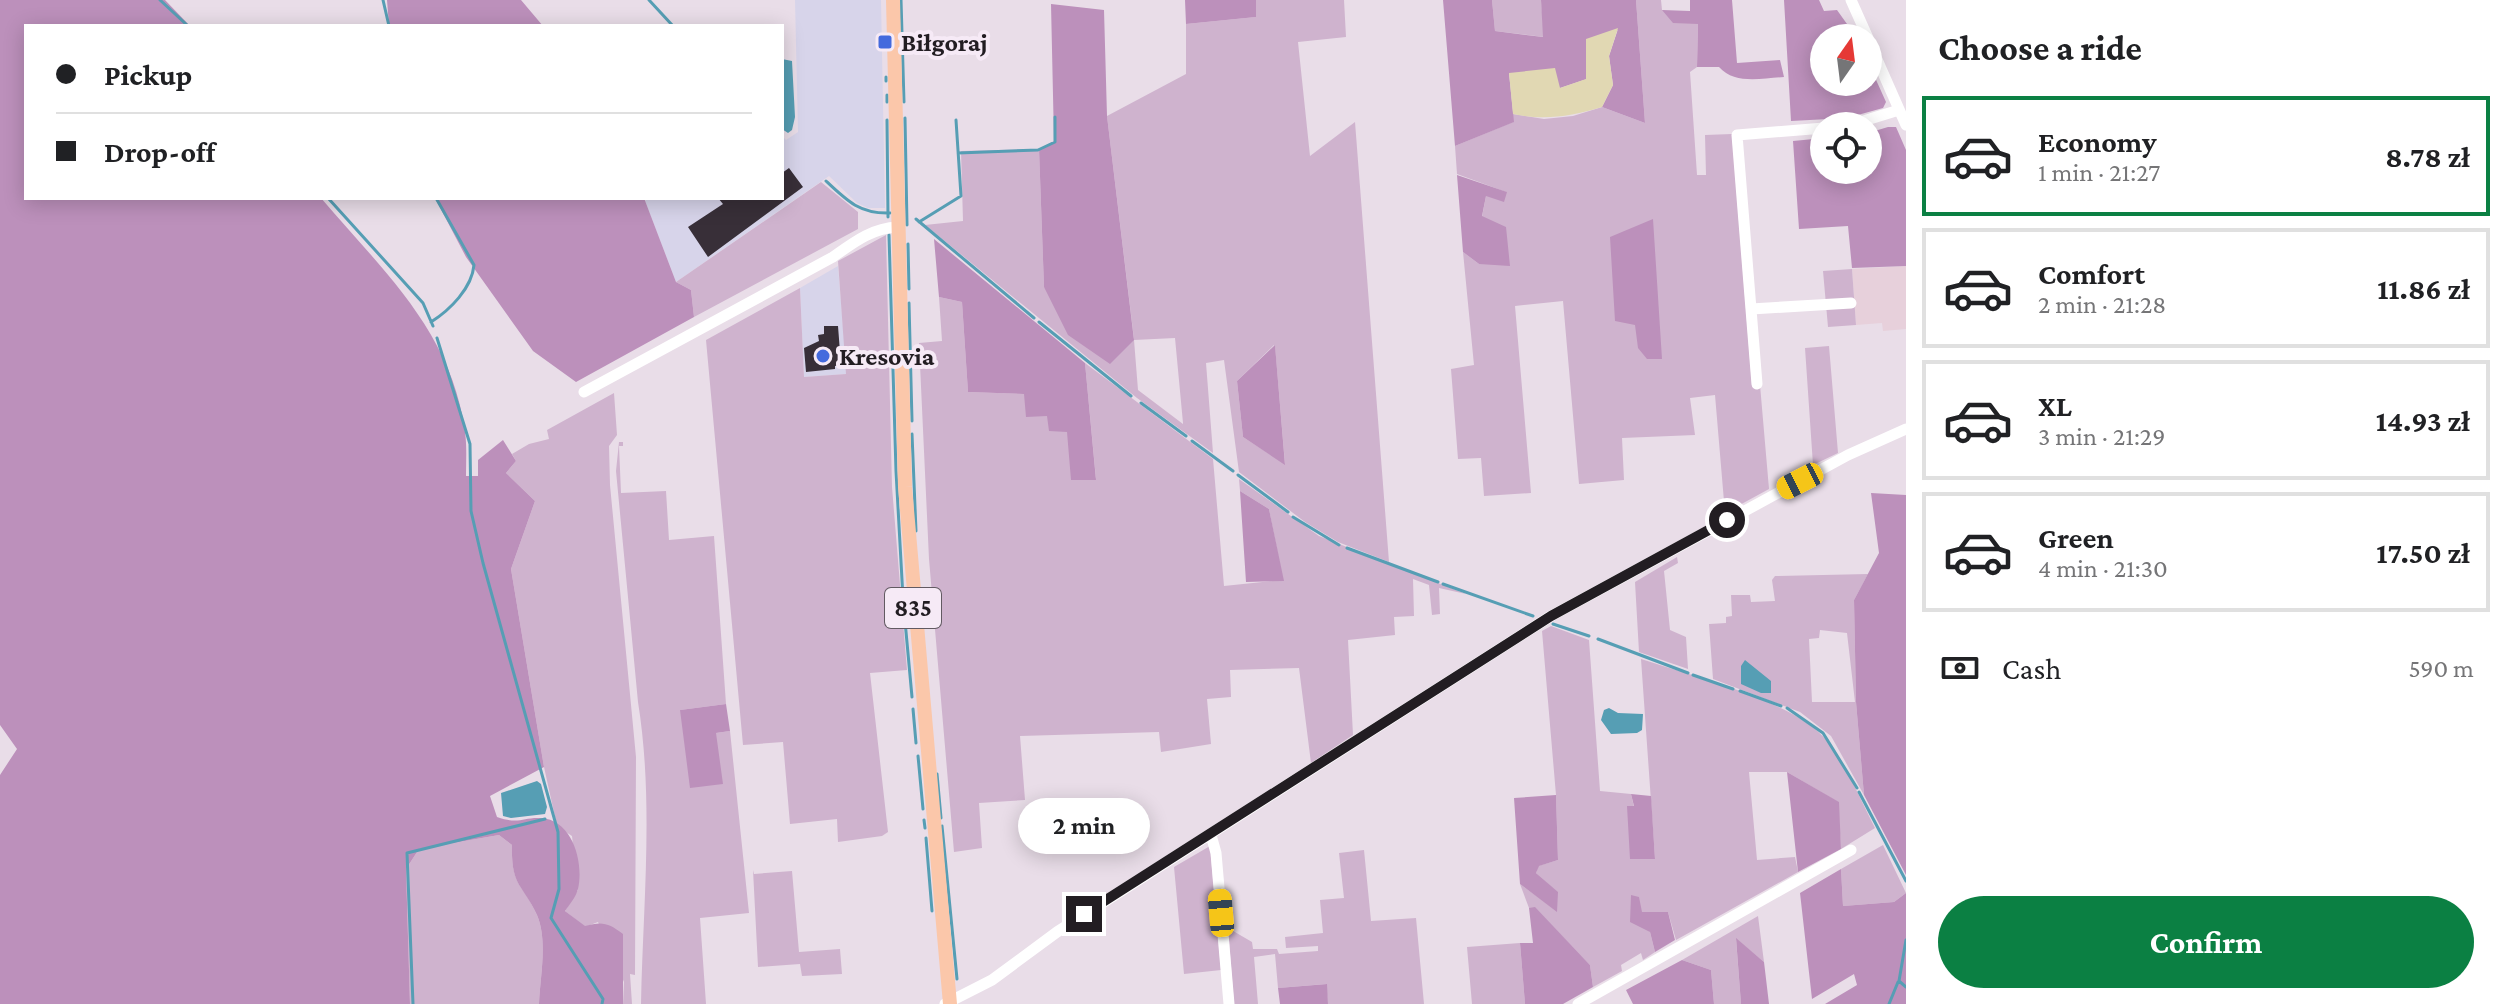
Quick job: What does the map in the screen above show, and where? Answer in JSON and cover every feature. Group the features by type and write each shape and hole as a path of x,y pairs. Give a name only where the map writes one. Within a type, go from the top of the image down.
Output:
{"main road":[{"name":"835","path":"893,0 909,561 948,1003"}],"street":[{"path":"1851,0 1862,24"},
{"path":"1882,71 1906,125"},
{"path":"1882,115 1899,110"},
{"path":"1757,384 1737,135 1810,129"},
{"path":"584,392 898,219"},
{"path":"1751,309 1851,303"},
{"path":"948,1003 992,980 1045,940 1551,616 1848,455 1906,429"},
{"path":"1211,835 1216,853 1229,1004"},
{"path":"1578,1004 1851,850"}],"shaded area":[{"path":"0,0 165,0 188,24 24,24 24,200 323,200 411,305 430,333 458,396 466,437 466,476 478,476 478,460 503,440 516,461 506,473 535,501 511,569 544,767 490,796 497,817 511,820 541,818 561,826 568,834 577,856 579,879 577,892 565,911 585,926 605,924 623,934 623,1004 539,1004 543,947 540,925 532,905 518,884 513,869 512,845 499,835 419,849 406,869 410,1004 0,1004 0,775 17,749 0,725"},
{"path":"387,0 521,0 541,24 389,24"},
{"path":"795,0 881,0 885,208 868,208 857,203 829,176 676,282 645,201 784,200 784,138 786,140 798,132"},
{"path":"1185,0 1256,0 1256,17 1186,24"},
{"path":"1256,0 1344,0 1346,37 1298,42 1310,156 1355,122 1389,562 1338,542 1305,522 1239,472 1224,360 1206,363 1213,453 1137,398 925,225 963,221 961,151 1039,149 1044,287 1134,339 1107,116 1186,74 1186,24 1256,17","holes":["1175,338 1183,423 1183,424 1138,390 1134,340","1275,346 1285,464 1243,437 1237,381"]},
{"path":"1443,0 1492,0 1495,31 1543,37 1541,0 1636,0 1645,123 1602,107 1613,85 1609,56 1618,29 1587,79 1560,88 1509,73 1514,122 1455,146"},
{"path":"1492,0 1541,0 1544,37 1495,31"},
{"path":"1636,0 1661,0 1662,10 1698,23 1697,67 1690,72 1697,175 1706,175 1705,135 1732,134 1752,385 1760,385 1769,489 1725,513 1715,395 1690,398 1695,435 1622,438 1624,480 1579,484 1563,301 1515,306 1531,493 1484,496 1481,458 1458,459 1451,369 1474,365 1463,252 1479,264 1506,228 1482,217 1486,196 1506,192 1457,174 1455,146 1513,122 1513,114 1544,119 1573,116 1602,107 1645,123"},
{"path":"1690,0 1732,0 1737,63 1780,60 1784,77 1741,78 1725,73 1719,67 1697,67 1698,24 1673,23 1662,10 1690,11"},
{"path":"1784,0 1819,0 1824,11 1837,10 1847,24 1810,24 1810,96 1882,96 1882,93 1886,102 1883,108 1869,112 1810,112 1810,120 1791,121"},
{"path":"1051,4 1104,10 1107,116 1134,340 1110,364 1068,335 1044,287 1039,149 1054,141"},
{"path":"1896,127 1906,150 1906,266 1852,268 1848,226 1799,229 1793,141 1810,139 1810,184 1882,184 1882,129"},
{"path":"1457,175 1507,192 1504,202 1486,196 1482,216 1506,227 1510,266 1479,264 1463,252"},
{"path":"821,182 858,212 858,229 694,317 691,290 676,282"},
{"path":"436,200 645,200 676,282 691,290 694,317 576,382 533,351 466,257"},
{"path":"1653,219 1662,359 1647,359 1638,348 1635,325 1615,321 1610,237"},
{"path":"886,235 892,487 907,670 870,673 888,832 882,836 838,842 837,819 790,824 783,742 743,745 706,340 800,288 804,377 846,374 838,261"},
{"path":"934,239 1085,363 1096,480 1071,480 1067,432 1049,431 1047,416 1026,417 1024,394 968,392 962,302 939,297"},
{"path":"838,266 847,374 804,377 800,288"},
{"path":"1906,266 1906,329 1883,331 1882,323 1856,325 1852,269"},
{"path":"1852,269 1856,325 1828,327 1823,271"},
{"path":"939,297 962,302 968,392 1024,394 1067,432 1096,479 1085,363 1213,459 1224,586 1283,580 1269,509 1240,491 1239,479 1319,536 1466,594 1439,588 1440,614 1432,615 1429,585 1413,579 1414,616 1394,617 1395,635 1348,640 1353,735 1311,763 1299,668 1230,670 1231,697 1207,699 1211,744 1161,752 1159,732 1020,736 1025,800 979,803 982,848 954,852 929,559 919,343 942,341"},
{"path":"1275,345 1285,465 1243,437 1237,381"},
{"path":"1829,346 1838,453 1813,465 1805,348"},
{"path":"614,393 617,435 609,446 610,485 636,757 635,975 630,974 632,1004 623,1004 624,982 598,922 585,927 565,911 578,890 572,836 557,826 544,767 511,569 535,501 506,473 516,461 512,454 529,444 549,439 547,430"},
{"path":"619,442 623,442 623,446 619,446 621,493 666,491 669,540 714,536 726,704 680,710 716,733 730,731 749,913 700,918 706,1004 641,1004 646,777 616,471"},
{"path":"1240,491 1269,509 1284,581 1246,582"},
{"path":"1871,493 1906,495 1906,875 1864,795 1856,702 1854,600 1879,553"},
{"path":"1677,557 1678,563 1664,571 1670,630 1686,637 1688,669 1639,652 1635,582"},
{"path":"1868,574 1854,600 1856,702 1864,795 1831,736 1800,712 1713,679 1709,624 1726,623 1726,617 1732,616 1731,595 1750,595 1751,602 1775,601 1772,580 1775,576","holes":["1820,630 1847,633 1855,702 1812,702 1809,639 1819,638"]},
{"path":"1551,626 1589,640 1600,791 1631,794 1634,807 1628,806 1631,859 1655,858 1641,659 1741,691 1792,714 1812,727 1841,761 1875,828 1841,849 1838,802 1787,772 1749,772 1757,860 1795,857 1798,872 1676,940 1668,912 1641,913 1631,895 1650,932 1655,952 1643,960 1641,953 1621,965 1622,971 1593,987 1590,965 1535,908 1529,908 1520,884 1557,911 1557,892 1536,873 1538,866 1558,860 1556,795 1542,631"},
{"path":"726,704 730,731 716,733 723,784 690,788 680,710"},
{"path":"1787,772 1839,802 1841,849 1798,872"},
{"path":"1631,794 1651,796 1655,859 1630,859 1627,806 1634,806"},
{"path":"1556,795 1558,860 1539,866 1536,873 1558,892 1557,912 1520,884 1514,798"},
{"path":"499,835 512,845 516,877 540,925 543,947 539,1004 410,1004 406,869 419,849"},
{"path":"1883,845 1906,893 1894,902 1843,906 1841,869"},
{"path":"1210,846 1221,970 1184,974 1174,867"},
{"path":"1364,850 1371,921 1416,918 1424,1004 1328,1004 1326,984 1278,988 1275,954 1254,957 1258,1004 1234,1004 1228,928 1252,942 1253,949 1277,949 1279,954 1318,951 1318,946 1286,948 1285,937 1323,933 1320,900 1344,898 1339,853"},
{"path":"1841,869 1843,906 1894,902 1906,893 1906,1004 1825,1004 1857,985 1854,974 1812,999 1800,893"},
{"path":"753,870 754,874 792,871 799,952 840,949 842,974 802,976 800,964 758,967"},
{"path":"1631,895 1639,897 1642,912 1668,912 1675,940 1655,952 1650,932 1630,922"},
{"path":"1535,907 1590,965 1593,987 1563,1004 1525,1004 1520,943 1533,943 1529,908"},
{"path":"1758,916 1764,962 1736,939 1741,1004 1714,1004 1711,970 1682,960"},
{"path":"1736,938 1764,962 1769,1004 1741,1004"},
{"path":"1520,943 1525,1004 1472,1004 1467,947"},
{"path":"1682,960 1711,970 1714,1004 1633,1004 1626,990"},
{"path":"1327,984 1328,1004 1280,1004 1278,988"}],"sand":[{"path":"1618,28 1609,56 1613,85 1602,107 1558,116 1513,114 1509,73 1555,68 1560,88 1586,79 1586,39"}],"water":[{"path":"784,59 792,61 795,117 792,130 788,133 784,130"},
{"path":"1745,660 1771,681 1771,693 1761,693 1741,684 1741,666"},
{"path":"1609,708 1618,713 1643,714 1642,730 1611,734 1601,720 1604,710"},
{"path":"537,781 541,784 547,807 545,814 503,816 501,793"}],"building":[{"path":"789,168 803,187 708,257 688,227 723,204 720,200 784,200 784,172"},
{"name":"Kresovia","path":"824,326 838,326 841,365 835,366 835,369 806,372 804,348 819,341 818,335 824,334"}],"waterway":[{"path":"160,0 186,24"},
{"path":"383,0 389,24"},
{"path":"649,0 671,24"},
{"path":"901,0 904,102"},
{"path":"887,95 887,102"},
{"path":"958,153 1038,150 1055,142 1055,117"},
{"path":"905,118 907,225"},
{"path":"887,120 888,217"},
{"path":"919,222 961,196 956,120"},
{"path":"826,181 862,209 890,213"},
{"path":"330,200 423,303 433,326"},
{"path":"431,322 459,298 469,282 474,265 437,200"},
{"path":"916,219 1034,318"},
{"path":"889,235 903,598"},
{"path":"908,244 909,289"},
{"path":"909,303 912,421"},
{"path":"1039,322 1131,396"},
{"path":"437,338 470,444 471,511 483,563 558,832 559,889 551,918 603,999 602,1004"},
{"path":"1141,403 1186,436"},
{"path":"912,434 916,531"},
{"path":"1192,441 1233,471"},
{"path":"1238,475 1288,512"},
{"path":"1293,517 1339,545"},
{"path":"1347,548 1438,582"},
{"path":"1443,584 1533,616"},
{"path":"904,610 912,697"},
{"path":"1553,624 1589,636"},
{"path":"1598,639 1688,673"},
{"path":"1693,675 1733,689"},
{"path":"1740,691 1781,706"},
{"path":"1787,708 1823,733 1857,788"},
{"path":"913,709 916,743"},
{"path":"918,756 923,809"},
{"path":"937,774 941,818"},
{"path":"1859,792 1906,881"},
{"path":"413,1004 407,853 545,819"},
{"path":"924,820 925,828"},
{"path":"942,826 957,979"},
{"path":"926,838 932,911"},
{"path":"1906,940 1899,981 1906,987"},
{"path":"1889,1004 1898,982"}],"place":[{"name":"Biłgoraj","path":"885,42"},
{"name":"Kresovia","path":"823,356"}],"route":[{"path":"1084,914 1551,616 1727,520"}]}
